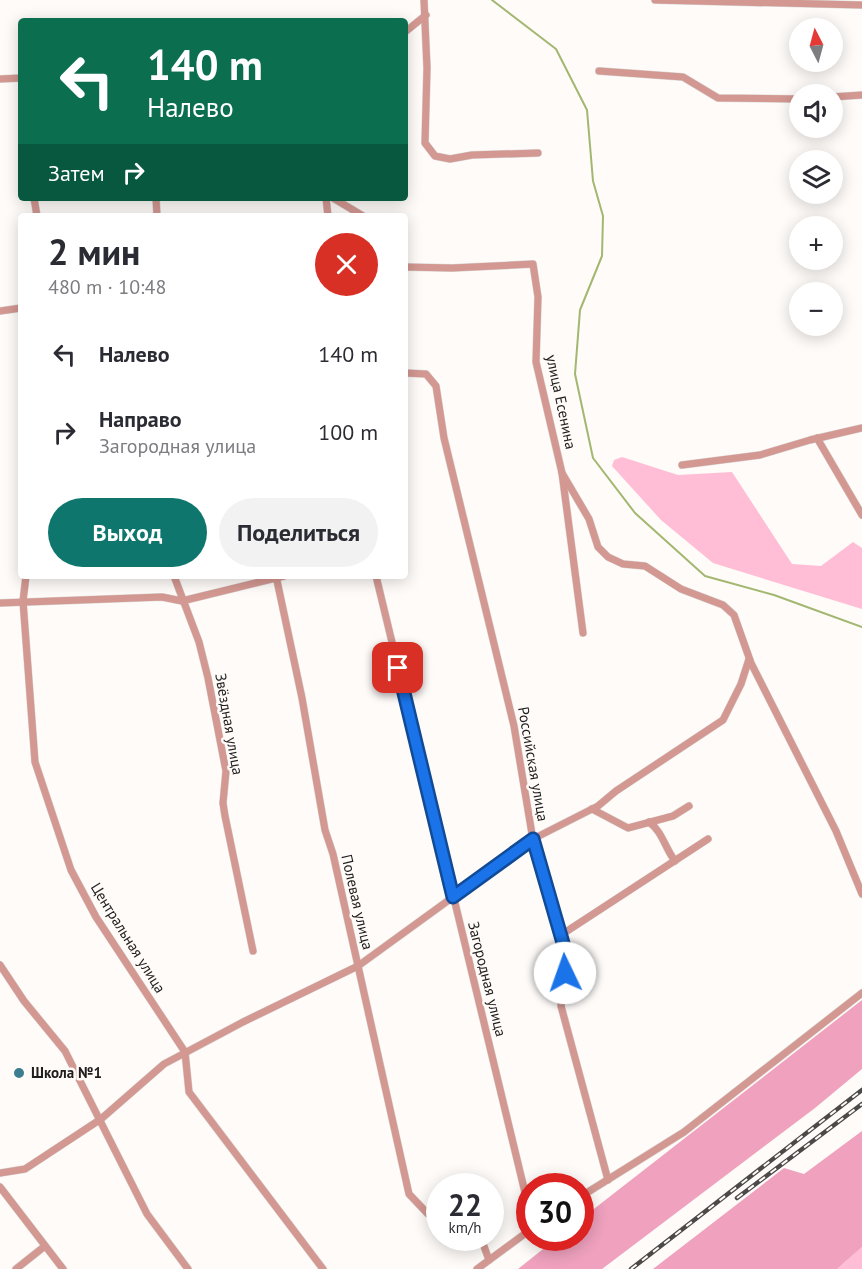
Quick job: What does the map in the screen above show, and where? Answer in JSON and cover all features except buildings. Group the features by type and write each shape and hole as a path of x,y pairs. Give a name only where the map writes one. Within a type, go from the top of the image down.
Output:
{"street":[{"path":"424,0 426,15 425,143 435,156 450,159 472,155 538,153"},
{"path":"655,0 862,5"},
{"path":"408,30 426,15"},
{"path":"599,71 683,77 718,98 789,99"},
{"path":"0,79 18,78"},
{"path":"843,96 862,95"},
{"path":"338,201 358,213"},
{"name":"улица Есенина","path":"408,266 452,268 533,264 538,297 536,362 562,473 583,633"},
{"path":"0,310 18,308"},
{"name":"Российская улица","path":"408,373 426,374 436,386 444,438 514,726 533,839 567,957 561,1006 608,1180"},
{"path":"682,465 760,455 817,438 862,428"},
{"path":"817,438 862,515"},
{"path":"562,473 589,519 598,547 608,557 623,564 645,566 681,589 723,605 734,615 750,659 836,831 862,894"},
{"name":"Центральная улица","path":"26,579 23,601 35,762 71,870 96,917 185,1053 189,1092 323,1269"},
{"name":"Звёздная улица","path":"175,579 199,642 208,678 226,771 223,803 225,816 253,951"},
{"path":"0,603 162,597 182,601 267,579"},
{"name":"Полевая улица","path":"280,579 325,831 333,854 409,1194 426,1212"},
{"name":"Загородная улица","path":"377,579 520,1173"},
{"path":"0,1173 25,1169 101,1119 164,1064 358,966 533,839 592,809 723,720 741,684 750,659"},
{"path":"592,809 628,828 673,816 689,806"},
{"path":"649,822 658,828 665,848 675,861"},
{"path":"561,936 708,838"},
{"path":"0,965 24,1001 65,1051 147,1214 188,1269"},
{"path":"594,1188 684,1132 862,993"},
{"path":"0,1187 63,1269"},
{"path":"477,1269 516,1240"},
{"path":"16,1269 45,1246"},
{"path":"486,1251 489,1260"}],"shaded area":[{"path":"622,457 678,475 732,472 792,564 821,566 853,542 862,548 862,609 713,563 661,520 612,466 614,460"},
{"path":"862,1000 862,1069 815,1108 602,1269 518,1269 541,1251 594,1251 594,1209"},
{"path":"862,1131 862,1247 837,1269 653,1269 784,1168 804,1174"},
{"path":"862,1247 862,1269 837,1269"}],"waterway":[{"path":"492,0 556,49 587,110 593,181 603,216 602,256 580,310 575,374 593,458 635,513 705,576 774,595 862,627"}],"railway":[{"path":"631,1269 862,1090"},
{"path":"737,1198 862,1104"}],"place":[{"name":"Школа №1","path":"19,1073"}],"route":[{"path":"398,668 453,897 533,839 567,957 565,973"}]}
